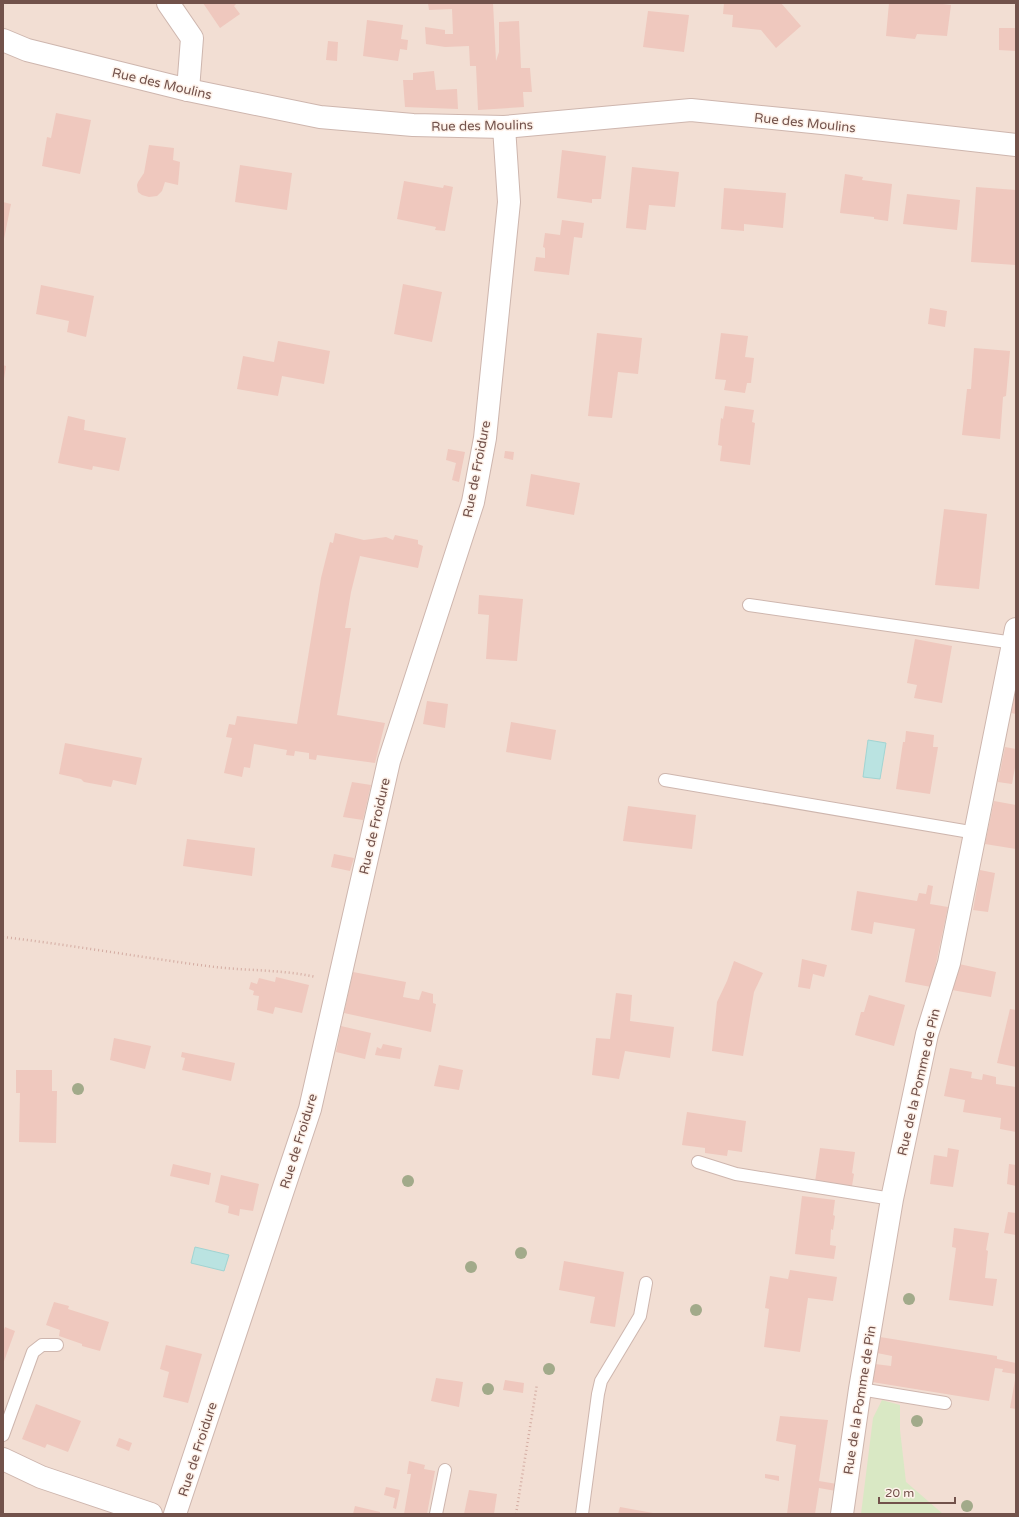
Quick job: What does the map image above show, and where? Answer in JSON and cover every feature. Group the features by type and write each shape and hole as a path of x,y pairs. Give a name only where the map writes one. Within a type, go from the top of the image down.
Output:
{"street":[{"path":"168,3 192,38 188,90"},
{"name":"Rue des Moulins","path":"3,40 27,50 188,90 320,117 413,125 504,127 691,110 1016,145"},
{"name":"Rue de Froidure","path":"175,1514 310,1109 389,760 473,502 484,438 509,202 504,127"},
{"name":"Rue de la Pomme de Pin","path":"842,1514 860,1389 892,1199 927,1034 949,963 1014,644"},
{"path":"3,1459 42,1477 151,1514"}],"lane":[{"path":"750,605 1014,644"},
{"path":"665,780 976,833"},
{"path":"698,1162 736,1174 892,1199"},
{"path":"582,1514 601,1381 640,1316 646,1283"},
{"path":"3,1435 33,1352 42,1345 57,1345"},
{"path":"860,1389 945,1403"},
{"path":"436,1514 445,1470"}],"path":[{"path":"3,937 208,966 300,974 339,982"},
{"path":"516,1514 537,1384"}],"shaded area":[{"path":"3,3 1016,3 1016,1514 3,1514"}],"green space":[{"path":"882,1400 900,1405 900,1430 906,1482 943,1514 861,1514 873,1418"}],"water":[{"path":"868,740 886,743 880,779 863,777"},
{"path":"195,1247 229,1255 224,1271 191,1263"}],"building":[{"path":"203,3 237,3 234,6 240,14 220,28"},
{"path":"428,3 493,3 496,61 499,52 499,22 519,21 521,68 530,68 532,92 523,92 524,107 478,110 476,66 470,66 469,46 445,47 426,44 425,27 445,30 445,34 453,34 452,9 429,10"},
{"path":"724,3 781,3 801,26 776,48 761,30 732,27 733,15 723,14"},
{"path":"889,3 935,3 951,5 947,36 917,34 915,39 886,36"},
{"path":"648,11 689,15 684,52 643,47"},
{"path":"367,20 403,25 401,39 408,40 407,50 400,49 398,61 363,56"},
{"path":"999,28 1016,28 1016,51 999,50"},
{"path":"328,41 338,42 337,61 326,60"},
{"path":"434,71 436,90 457,89 458,109 405,107 403,80 413,80 413,73"},
{"path":"56,113 91,120 80,174 42,166 47,137 51,138"},
{"path":"149,145 174,148 173,160 180,162 178,185 165,182 162,191 157,196 149,197 138,192 137,185 144,173"},
{"path":"562,150 606,156 601,199 592,199 592,203 557,198"},
{"path":"240,165 292,173 287,210 235,202"},
{"path":"632,167 679,172 675,207 649,205 646,230 626,228"},
{"path":"845,174 863,177 862,180 892,184 888,221 874,219 874,217 840,213"},
{"path":"404,181 443,188 444,185 453,187 445,231 435,230 436,227 397,219"},
{"path":"976,187 1016,190 1016,265 971,262"},
{"path":"724,188 786,193 783,228 744,224 744,231 721,229"},
{"path":"907,194 960,200 957,230 903,224"},
{"path":"3,202 11,204 4,239 3,239"},
{"path":"562,220 584,223 582,238 574,237 569,275 534,271 536,257 545,258 545,248 543,247 545,233 560,235"},
{"path":"403,284 442,292 432,342 394,334"},
{"path":"41,285 94,296 86,337 67,332 69,321 36,314"},
{"path":"930,308 947,311 945,327 928,324"},
{"path":"597,333 642,338 638,374 618,372 612,418 588,416"},
{"path":"721,333 748,336 745,357 754,358 751,383 747,383 745,393 724,390 726,380 715,379"},
{"path":"278,341 330,351 324,384 282,376 278,396 237,389 243,356 274,362"},
{"path":"974,348 1010,351 1006,396 1003,397 1000,439 962,435 967,389 971,389"},
{"path":"3,365 6,366 4,379 3,379"},
{"path":"725,406 754,410 752,422 755,423 750,465 720,461 722,446 718,445 721,418 723,419"},
{"path":"68,416 85,420 84,430 126,438 119,471 93,466 92,470 58,463"},
{"path":"448,449 465,452 459,482 452,480 456,463 446,460"},
{"path":"505,451 514,452 513,460 504,458"},
{"path":"531,474 580,483 574,515 526,506"},
{"path":"944,509 987,514 979,589 935,585"},
{"path":"335,533 364,540 386,537 393,540 395,535 418,540 418,544 423,546 418,568 360,556 351,592 345,628 351,628 337,715 385,723 375,763 317,755 316,760 309,759 309,753 295,751 294,756 286,755 287,750 254,744 250,768 244,767 242,777 224,773 232,738 226,737 229,724 235,725 237,716 297,724 321,578 330,542 333,543"},
{"path":"479,595 523,599 517,661 486,659 489,615 478,614"},
{"path":"915,639 952,646 942,703 914,698 917,685 907,683"},
{"path":"1016,693 1016,714 1011,713"},
{"path":"427,701 448,704 445,728 423,724"},
{"path":"511,722 556,730 551,760 506,752"},
{"path":"906,731 934,735 933,747 938,747 930,794 896,789"},
{"path":"65,743 142,758 136,785 113,780 111,787 84,782 81,779 59,774"},
{"path":"1005,747 1016,749 1016,762 1012,784 998,782"},
{"path":"352,782 371,785 363,820 343,817"},
{"path":"994,801 1016,805 1016,849 985,844"},
{"path":"628,806 696,815 692,849 623,841"},
{"path":"187,839 255,848 252,876 183,866"},
{"path":"334,854 354,858 350,871 331,867"},
{"path":"980,870 995,873 988,912 973,910"},
{"path":"928,885 933,886 930,904 948,907 931,987 905,982 915,929 874,922 872,934 851,930 857,891 917,901 919,893 926,894"},
{"path":"802,959 827,965 824,977 813,974 810,989 798,987"},
{"path":"734,961 763,973 754,992 743,1056 712,1051 717,1002"},
{"path":"959,964 996,972 991,997 952,990"},
{"path":"353,972 406,982 403,997 419,1000 422,991 433,994 433,1003 436,1004 431,1032 344,1013"},
{"path":"276,977 309,985 302,1013 275,1007 273,1014 257,1010 259,996 253,995 254,991 249,989 251,982 257,984 259,978 275,982"},
{"path":"616,993 632,995 630,1021 674,1027 670,1058 625,1051 619,1079 592,1075 596,1038 610,1039"},
{"path":"869,995 905,1005 894,1046 855,1035 861,1012 864,1012"},
{"path":"1010,1009 1016,1010 1016,1067 997,1063"},
{"path":"341,1026 371,1033 365,1059 336,1052"},
{"path":"114,1038 151,1046 145,1069 110,1060"},
{"path":"383,1044 402,1048 400,1059 375,1055 377,1047 381,1049"},
{"path":"182,1052 235,1063 231,1081 182,1070 185,1058 181,1057"},
{"path":"439,1065 463,1070 459,1090 434,1086"},
{"path":"950,1068 972,1072 971,1078 982,1080 983,1074 996,1077 996,1084 1016,1087 1016,1132 1000,1129 1001,1118 963,1112 965,1100 944,1096"},
{"path":"16,1070 52,1070 52,1091 57,1091 56,1143 19,1142 20,1093 16,1093"},
{"path":"687,1112 746,1121 742,1152 728,1150 727,1156 705,1153 705,1148 682,1145"},
{"path":"820,1148 855,1152 852,1186 815,1182"},
{"path":"948,1148 959,1150 953,1187 930,1184 934,1155 947,1157"},
{"path":"173,1164 211,1173 209,1185 170,1176"},
{"path":"1009,1164 1016,1165 1016,1186 1007,1184"},
{"path":"221,1175 259,1184 253,1211 240,1209 239,1216 228,1213 229,1206 215,1202"},
{"path":"802,1196 835,1200 833,1215 835,1216 833,1230 831,1229 830,1245 836,1246 834,1259 795,1254"},
{"path":"1008,1212 1016,1213 1016,1235 1004,1233"},
{"path":"954,1228 989,1233 986,1250 988,1251 985,1278 997,1279 993,1306 949,1300 956,1248 952,1247"},
{"path":"564,1261 624,1272 615,1327 590,1323 595,1297 559,1290"},
{"path":"790,1270 837,1277 833,1301 808,1298 800,1352 764,1347 769,1309 765,1308 770,1276 788,1279"},
{"path":"54,1302 69,1306 68,1309 109,1322 100,1351 82,1346 82,1344 59,1336 60,1330 46,1325"},
{"path":"5,1327 15,1331 3,1364 3,1333"},
{"path":"880,1337 997,1356 997,1359 1016,1363 1016,1374 1002,1372 1003,1369 995,1368 989,1401 872,1382 875,1364 891,1366 892,1356 877,1353"},
{"path":"166,1345 202,1354 188,1403 163,1397 169,1372 160,1369"},
{"path":"436,1378 463,1382 459,1407 431,1401"},
{"path":"505,1380 524,1383 523,1393 503,1390"},
{"path":"1016,1380 1016,1409 1010,1408"},
{"path":"36,1404 81,1421 68,1452 47,1444 45,1448 22,1439"},
{"path":"780,1416 828,1420 819,1481 837,1484 836,1491 819,1488 815,1514 787,1514 796,1445 776,1441"},
{"path":"119,1438 132,1443 129,1451 116,1446"},
{"path":"409,1461 425,1465 424,1469 435,1471 427,1514 404,1514 411,1474 407,1474"},
{"path":"765,1474 779,1476 779,1481 765,1478"},
{"path":"386,1487 400,1490 396,1509 393,1508 395,1498 384,1495"},
{"path":"469,1490 497,1494 494,1514 464,1514"},
{"path":"355,1506 380,1512 380,1514 353,1514"},
{"path":"620,1507 653,1513 653,1514 618,1514"}]}
